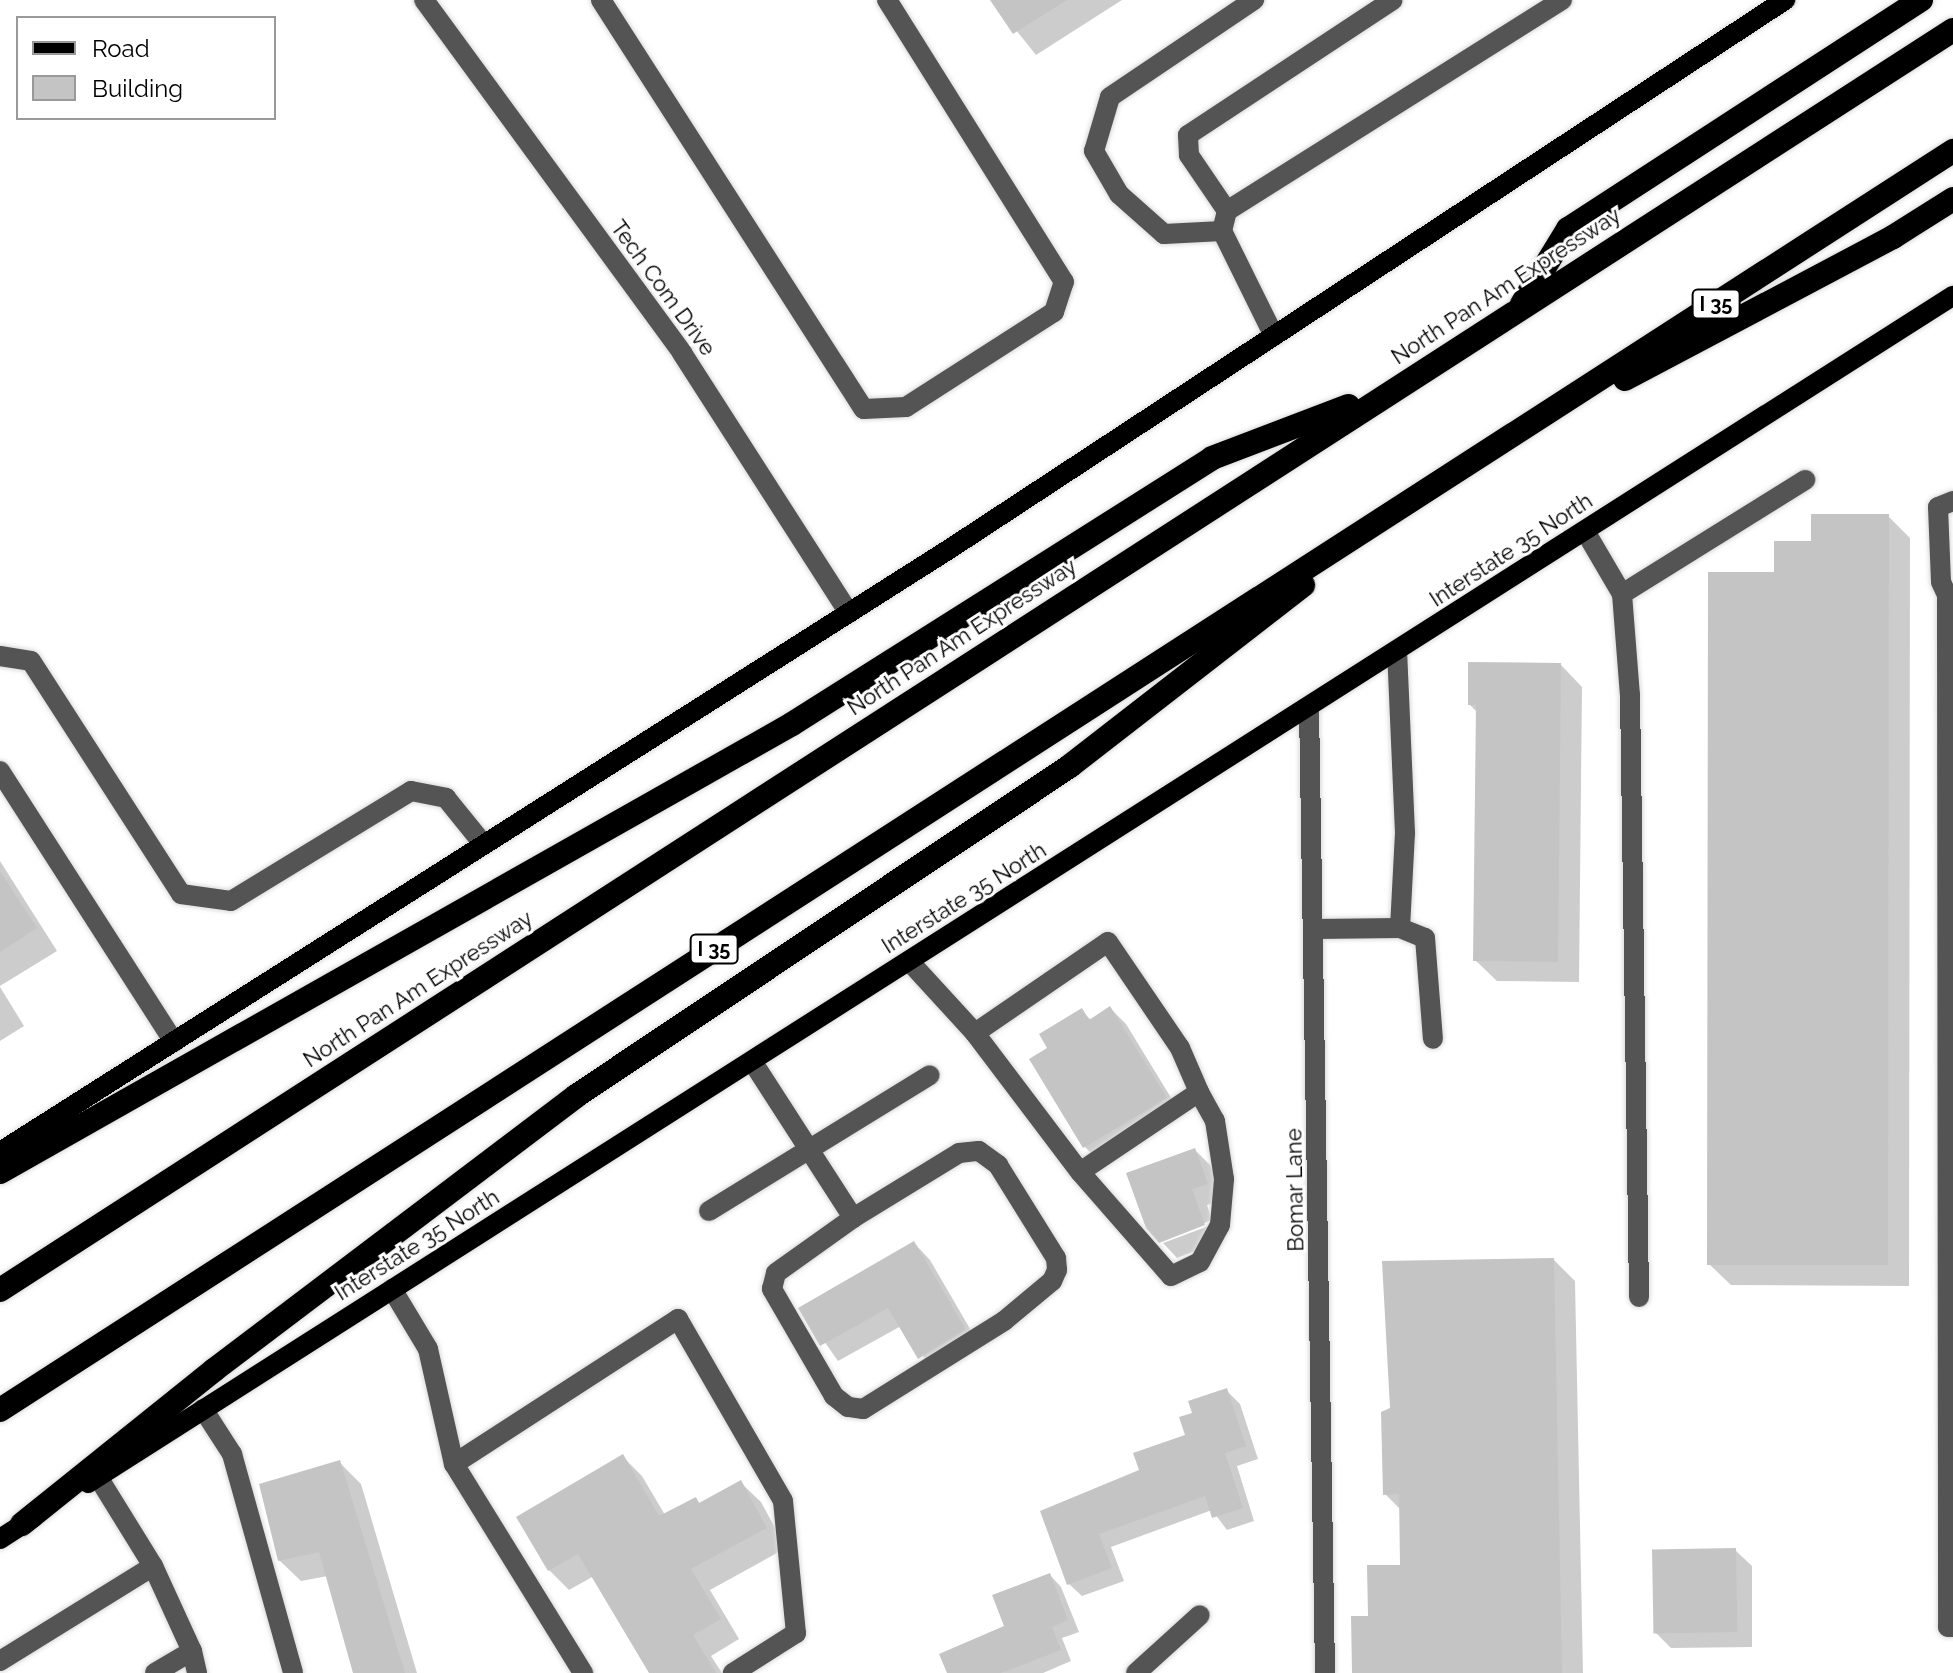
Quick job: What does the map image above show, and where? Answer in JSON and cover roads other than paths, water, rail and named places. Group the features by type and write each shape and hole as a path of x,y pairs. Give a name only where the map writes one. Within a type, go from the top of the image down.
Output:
{"highway":[{"path":"1519,309 1568,229 1921,0"},
{"name":"North Pan Am Expressway","path":"0,1290 1953,30"},
{"name":"I 35","path":"0,1410 1953,151"},
{"path":"1478,457 1893,237 1953,199"},
{"path":"0,1172 792,724 1212,458 1395,388"},
{"path":"22,1524 214,1370 576,1096 709,1003 1070,766 1429,487"}],"main road":[{"path":"0,1152 849,613 1785,0"},
{"name":"Interstate 35 North","path":"0,1539 1953,296"}],"street":[{"name":"Tech Com Drive","path":"424,0 682,353 849,613"},
{"path":"601,0 864,409 906,407 1054,312 1064,282 887,0"},
{"path":"1254,0 1110,97 1094,151 1119,194 1164,234 1224,221 1562,0"},
{"path":"1274,336 1224,221 1189,155 1188,135 1393,0"},
{"path":"1622,594 1805,480"},
{"path":"1953,501 1938,507 1941,582 1950,595 1948,1627 1953,1627"},
{"path":"1585,531 1622,594 1630,695 1639,1297"},
{"path":"1397,651 1405,833 1400,928"},
{"path":"0,656 31,661 181,894 231,901 411,791 446,798 484,845"},
{"name":"Bomar Lane","path":"1309,707 1316,929 1325,1673"},
{"path":"0,771 174,1042"},
{"path":"1316,929 1400,928 1425,938 1433,1039"},
{"path":"909,961 975,1033 1080,1172 1171,1276 1200,1262 1220,1225 1224,1179 1215,1121 1180,1048 1108,942 975,1033"},
{"path":"752,1061 853,1218"},
{"path":"709,1211 930,1075"},
{"path":"1080,1172 1199,1092"},
{"path":"979,1151 998,1165 1056,1258 1057,1270 1052,1281 1004,1321 863,1409 848,1407 834,1396 772,1289 776,1273 853,1218 959,1153 979,1151"},
{"path":"392,1289 428,1349 454,1464 583,1673"},
{"path":"454,1464 678,1319 783,1501 796,1633 733,1673"},
{"path":"203,1409 232,1454 293,1673"},
{"path":"98,1477 153,1566 192,1651 197,1673"},
{"path":"0,1661 153,1566"},
{"path":"1136,1673 1200,1615"},
{"path":"155,1673 192,1651"}]}
